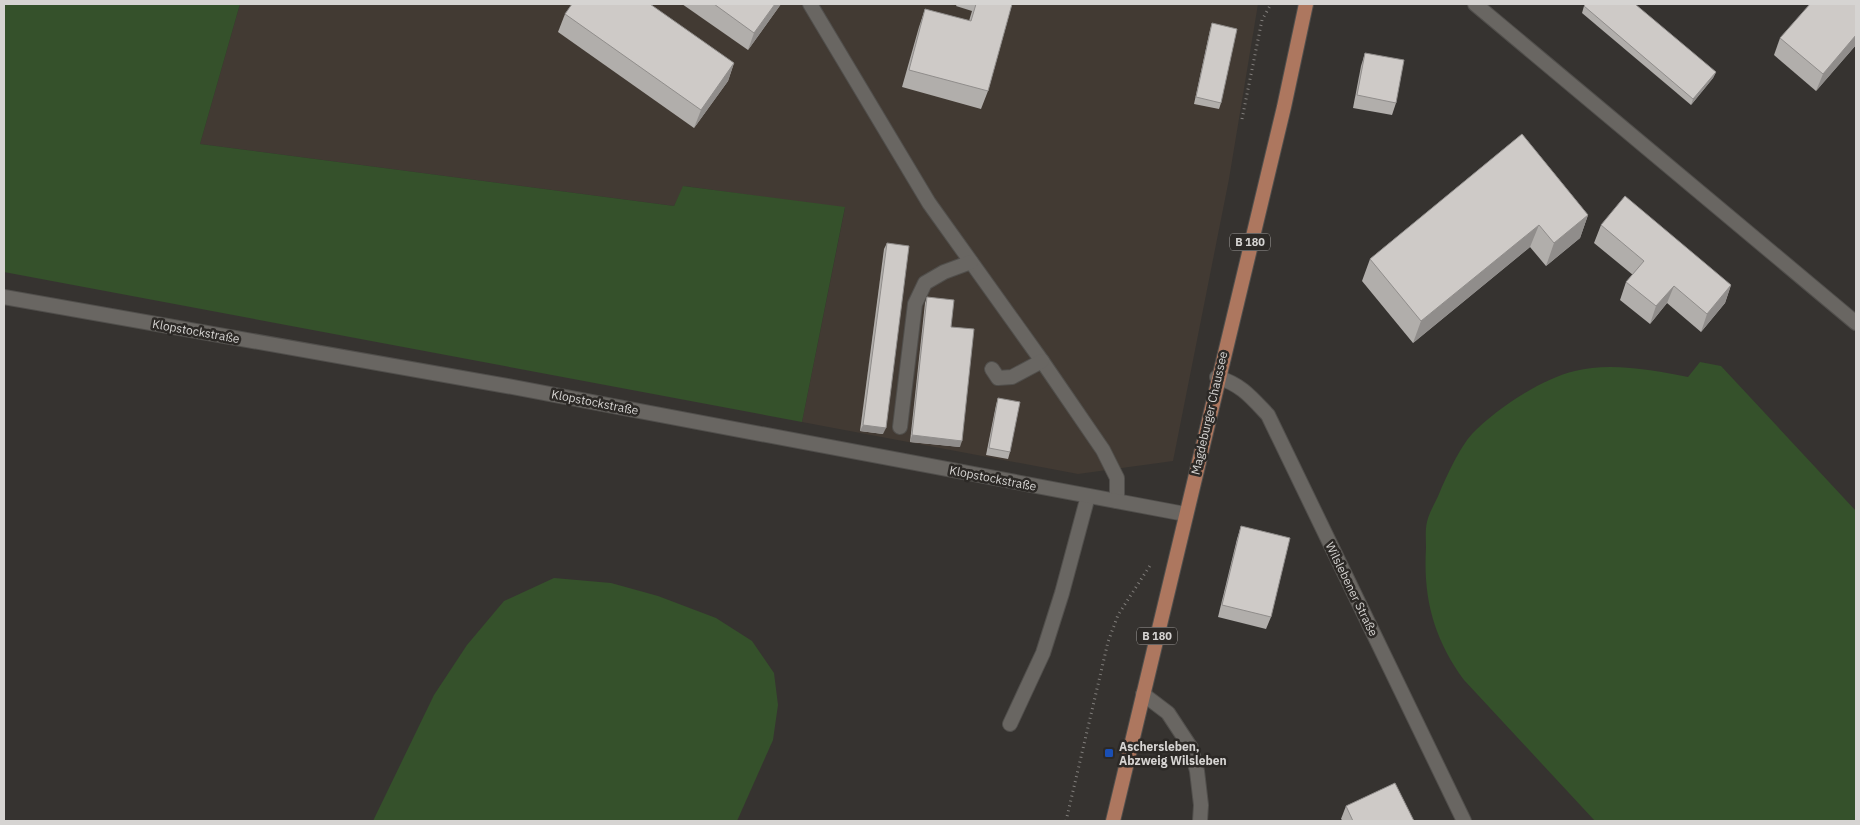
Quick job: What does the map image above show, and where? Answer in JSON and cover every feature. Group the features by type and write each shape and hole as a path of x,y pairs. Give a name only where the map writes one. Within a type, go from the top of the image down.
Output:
{"main road":[{"name":"Magdeburger Chaussee","path":"1113,821 1284,106 1306,4"}],"street":[{"path":"810,4 929,203 1042,360 1103,450 1117,478 1117,501"},
{"path":"1475,4 1856,324"},
{"path":"900,427 914,304 926,283 944,272 970,262"},
{"name":"Klopstockstraße","path":"4,297 508,386 1185,514"},
{"path":"992,369 998,378 1012,377 1042,360"},
{"name":"Wilslebener Straße","path":"1218,377 1231,381 1245,389 1268,415 1464,821"},
{"path":"1010,724 1043,653 1062,593 1088,496"},
{"path":"1143,694 1168,713 1191,748 1197,771 1201,805 1200,821"}],"path":[{"path":"1242,119 1262,20 1271,4"},
{"path":"1066,821 1108,642 1118,615 1154,560"}],"shaded area":[{"path":"240,4 1258,4 1229,179 1173,461 1078,474 802,422 845,208 684,186 674,206 200,144"}],"green space":[{"path":"4,4 240,4 200,144 674,206 683,186 845,207 802,422 4,272"},
{"path":"1700,362 1721,366 1856,511 1856,821 1595,821 1464,680 1438,634 1426,584 1426,525 1449,471 1472,434 1506,405 1534,388 1562,375 1588,368 1617,367 1688,377"},
{"path":"554,578 611,583 658,596 716,618 752,641 774,673 778,705 773,740 737,821 373,821 434,695 467,645 504,601"}],"building":[{"path":"572,4 650,4 734,63 701,110 565,14"},
{"path":"714,4 775,4 754,33"},
{"path":"976,4 1012,4 988,91 909,70 925,9 971,21"},
{"path":"1586,4 1635,4 1716,72 1693,99 1584,6"},
{"path":"1810,4 1856,4 1856,35 1823,74 1780,38"},
{"path":"1212,23 1237,29 1221,103 1196,97"},
{"path":"1365,53 1404,60 1396,103 1357,95"},
{"path":"1522,134 1588,215 1554,243 1539,225 1421,321 1370,259"},
{"path":"1625,196 1731,285 1707,314 1674,286 1656,306 1626,282 1644,261 1601,225"},
{"path":"887,243 909,246 886,428 863,425"},
{"path":"927,297 954,300 951,327 974,329 962,441 912,435"},
{"path":"998,398 1020,402 1010,452 989,448"},
{"path":"1241,526 1290,538 1271,617 1222,605"},
{"path":"1395,783 1414,821 1353,821 1346,806"}],"place":[{"name":"Aschersleben, Abzweig Wilsleben","path":"1109,753"}]}
